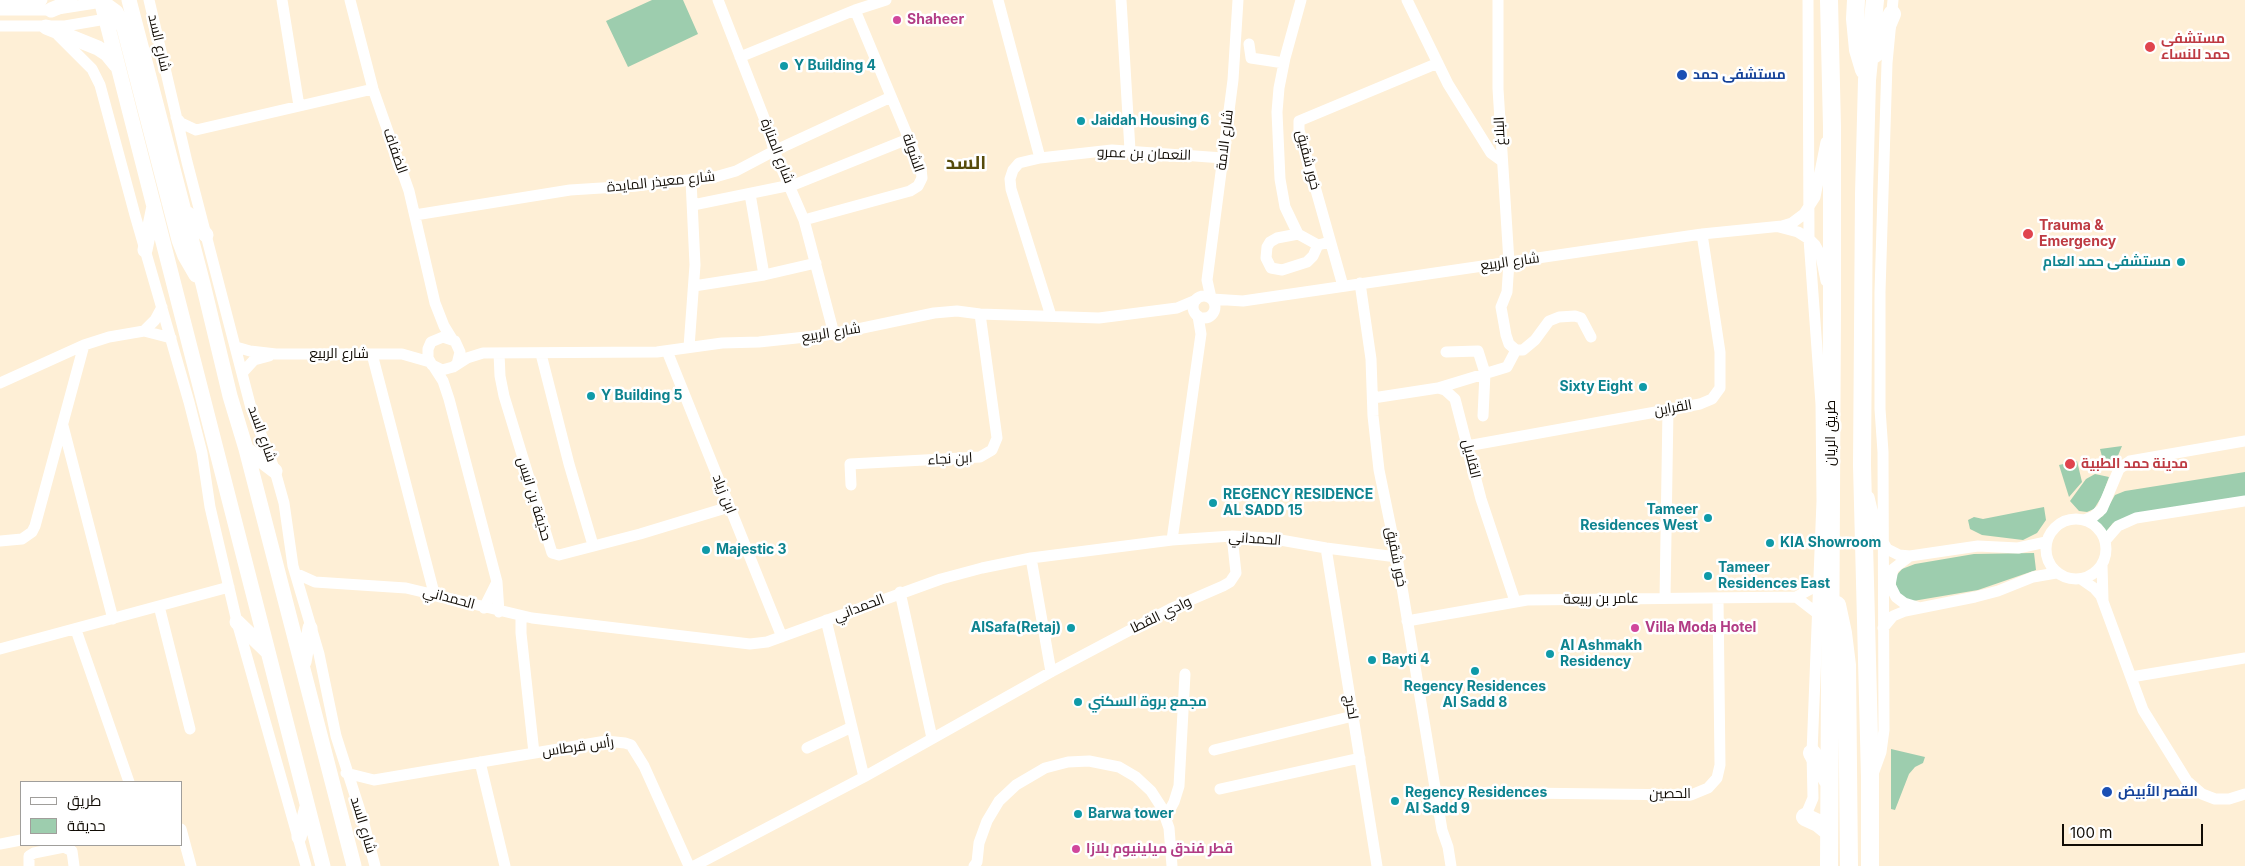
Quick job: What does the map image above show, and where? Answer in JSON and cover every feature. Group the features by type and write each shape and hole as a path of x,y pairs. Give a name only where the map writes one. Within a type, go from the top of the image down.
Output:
{"highway":[{"name":"طريق الريان","path":"1829,0 1832,127 1832,312 1825,585 1829,866"},
{"path":"1856,0 1855,18 1858,50 1867,80"},
{"path":"1872,861 1862,465 1867,80 1875,0"},
{"path":"1867,80 1892,7"},
{"path":"1825,585 1840,617 1847,665 1849,866"},
{"path":"1812,754 1829,784"},
{"path":"1805,817 1818,823 1829,835 1821,848 1816,866"}],"main road":[{"path":"47,5 65,4 70,0"},
{"name":"شارع السد","path":"129,0 184,209 230,396 246,449 354,866"},
{"path":"102,1 114,10 124,28 179,240 189,264 203,284"},
{"path":"114,10 118,68 155,205 323,866"},
{"path":"46,27 98,48 107,54 118,68"},
{"path":"145,250 155,205"},
{"path":"184,209 206,235"},
{"path":"246,449 275,472"},
{"path":"238,622 268,652"},
{"path":"303,668 310,628"},
{"path":"299,837 308,804"}],"street":[{"path":"0,0 47,5"},
{"name":"شارع السد","path":"149,0 176,117 236,347 258,428 275,472 284,503 295,573 318,654 336,736 375,866"},
{"path":"282,0 298,106"},
{"name":"الضفاف","path":"350,0 373,89 409,191 435,303 444,326 453,340"},
{"name":"شارع المنارة","path":"718,0 768,128 774,151 804,220 834,334"},
{"path":"740,57 855,10 886,0"},
{"path":"998,0 1036,151 1040,158"},
{"path":"1121,0 1130,150"},
{"name":"شارع الامة","path":"1211,299 1207,280 1233,80 1238,0"},
{"path":"1301,0 1279,88 1280,179 1285,207 1298,234 1318,245 1330,242"},
{"path":"1407,0 1448,84 1490,153 1502,161"},
{"name":"البلاغ","path":"1498,0 1498,88 1509,262 1507,292 1502,302 1501,314 1508,340 1516,350"},
{"name":"طريق الريان","path":"1805,817 1812,798 1818,614 1825,585 1821,404 1809,206 1808,0"},
{"path":"0,10 102,1"},
{"path":"1870,778 1879,757 1884,730 1883,452 1880,409 1881,204 1887,63 1892,7"},
{"path":"0,26 46,27 89,23 114,10"},
{"name":"الشولة","path":"804,220 914,189 921,182 922,173 855,10"},
{"path":"46,27 70,44 96,76 202,453 210,507 229,587 306,866"},
{"path":"1249,44 1250,58 1284,63"},
{"name":"خور شقيق","path":"1343,286 1299,130 1299,121 1438,63"},
{"path":"176,117 181,123 196,130 373,89"},
{"name":"شارع معيذر المايدة","path":"415,215 570,190 633,186 715,177 736,171 891,96"},
{"name":"شارع الربيع","path":"1211,299 1243,301 1702,234 1777,227 1796,220 1809,206 1818,187 1826,140 1832,127"},
{"path":"693,205 790,185 908,139"},
{"name":"النعمان بن عمرو","path":"1051,316 1010,179 1013,170 1019,163 1040,158 1094,151 1130,150 1222,158"},
{"path":"690,347 695,260 691,180"},
{"path":"750,194 764,275"},
{"name":"شارع الربيع","path":"1777,227 1791,230 1810,239"},
{"path":"1298,234 1277,238 1270,242 1267,247 1266,258 1271,268 1282,270 1306,262 1313,256 1318,245"},
{"name":"القراين","path":"1467,446 1707,402 1717,394 1720,388 1719,338 1702,234"},
{"path":"1810,239 1821,256 1832,312"},
{"path":"694,286 764,275 816,263"},
{"name":"شارع الامة","path":"1196,299 1207,280"},
{"name":"خور شقيق","path":"1360,284 1370,350 1380,470 1397,556 1437,792 1444,866"},
{"path":"1172,540 1201,334 1215,306 1211,299 1202,296 1196,299 1193,307 1201,334"},
{"name":"شارع الربيع","path":"453,340 466,348 483,353 541,354 667,351 690,347 834,334 934,313 957,311 980,314 1099,318 1177,308 1196,299"},
{"name":"شارع الربيع","path":"1212,314 1243,301"},
{"name":"الضفاف","path":"432,342 436,327 435,303"},
{"path":"144,331 155,320 162,307"},
{"name":"شارع الربيع","path":"1177,308 1196,315"},
{"name":"ابن نجاء","path":"851,486 850,464 980,457 992,450 997,438 980,314"},
{"path":"1196,315 1202,318 1212,314"},
{"path":"1373,398 1438,388 1485,372 1507,367 1516,350 1523,350 1535,340 1549,321 1559,317 1575,316 1581,318 1591,337"},
{"path":"0,383 84,345 109,337 144,331 171,338"},
{"path":"431,364 437,368 448,370 456,364 460,352 453,340 443,337 432,342 427,354 431,364 443,381 449,399 497,582 499,612"},
{"name":"شارع الربيع","path":"402,354 432,342"},
{"path":"0,541 22,539 32,532 84,345"},
{"name":"شارع الربيع","path":"236,347 250,351 276,354 402,354 431,364"},
{"name":"ابن زياد","path":"667,351 782,637"},
{"path":"1446,352 1478,351 1485,372 1483,416"},
{"name":"شارع الربيع","path":"456,364 483,353"},
{"name":"حذيفة بن انيس","path":"499,353 500,376 504,396 552,553 559,555 640,534 729,507"},
{"name":"شارع الربيع","path":"243,372 254,360 276,354"},
{"path":"372,354 434,593"},
{"path":"541,354 569,464 593,545"},
{"name":"القلايل","path":"1438,388 1455,399 1481,499 1515,601"},
{"path":"1665,598 1668,409"},
{"path":"63,425 113,619"},
{"path":"2102,565 2093,574 2081,579 2068,579 2056,573 2047,559 2046,542 2052,531 2061,523 2072,519 2084,520 2094,516 2102,509 2120,469 2126,462 2150,456 2245,441"},
{"path":"1862,465 1877,531 1884,545 1893,553 1910,556 1972,546 2018,548 2046,542"},
{"path":"2105,541 2118,526 2136,518 2245,501"},
{"path":"2084,520 2099,530 2105,541 2106,553 2102,565 2103,601"},
{"name":"الحمداني","path":"295,573 308,581 406,588 434,593 499,612 526,617 750,644 782,637 900,592 982,568 1030,558 1172,540 1232,536 1269,538 1326,548 1397,556"},
{"name":"وادي القطا","path":"694,866 864,777 1051,672 1170,609 1230,582 1236,573 1232,536"},
{"name":"لخرج","path":"1326,548 1377,866"},
{"path":"1910,556 1893,569 1890,585 1896,598 1917,607"},
{"path":"1030,558 1051,672"},
{"path":"1883,628 1893,616 1917,607 1975,597 1998,591 2032,577 2056,573"},
{"path":"2081,579 2094,588 2103,601 2149,721 2179,770 2191,785 2202,794 2215,799 2229,799 2245,794"},
{"path":"484,608 497,582"},
{"path":"304,606 310,591 323,583"},
{"name":"عامر بن ربيعة","path":"1407,621 1515,601 1796,597 1825,585"},
{"path":"0,649 76,630 229,587"},
{"path":"900,592 932,738"},
{"path":"1796,597 1818,614"},
{"name":"الحصين","path":"1437,792 1690,795 1703,791 1717,778 1720,765 1718,598"},
{"path":"158,606 190,729"},
{"path":"526,617 522,642 534,753"},
{"path":"826,620 864,777"},
{"path":"76,630 128,781"},
{"path":"2131,677 2245,658"},
{"path":"1166,817 1174,802 1179,786 1186,674"},
{"path":"1214,750 1353,716"},
{"path":"807,748 852,727"},
{"name":"رأس قرطاس","path":"374,780 606,741 618,741 631,746 644,766 689,866"},
{"path":"1220,789 1360,758"},
{"path":"977,865 983,832 1000,801 1025,778 1056,764 1089,761 1119,767 1144,784 1157,799 1166,817 1171,840 1172,866"},
{"path":"480,762 505,866"},
{"path":"346,773 374,780"},
{"path":"354,794 374,780"},
{"name":"خور شقيق","path":"1442,830 1448,847 1451,866"},
{"path":"182,833 191,866"},
{"path":"0,844 20,840"},
{"path":"29,866 29,856 64,847 72,851 74,866"}],"green space":[{"path":"652,0 683,0 698,34 628,67 606,21"},
{"path":"2122,446 2112,470 2104,464 2100,449"},
{"path":"2077,461 2082,482 2069,497 2059,465"},
{"path":"2245,472 2245,498 2132,515 2113,523 2105,533 2093,521 2103,516 2115,495 2125,491"},
{"path":"2095,474 2109,477 2102,496 2094,509 2087,512 2079,511 2070,501 2086,479"},
{"path":"2044,507 2046,520 2037,533 2023,540 1982,535 1970,529 1968,520 1974,517 1983,519"},
{"path":"2034,553 2036,570 1978,590 1913,601 1904,598 1898,593 1896,576 1902,569 1915,564 1974,554"},
{"path":"1891,749 1925,757 1923,763 1915,767 1909,774 1895,810 1891,809"}],"place":[{"name":"Shaheer","path":"897,20"},
{"name":"مستشفى حمد للنساء","path":"2150,47"},
{"name":"Y Building 4","path":"784,66"},
{"name":"مستشفى حمد","path":"1682,75"},
{"name":"Jaidah Housing 6","path":"1081,121"},
{"name":"Trauma & Emergency","path":"2028,234"},
{"name":"مستشفى حمد العام","path":"2181,262"},
{"name":"Sixty Eight","path":"1643,387"},
{"name":"Y Building 5","path":"591,396"},
{"name":"مدينة حمد الطبية","path":"2070,464"},
{"name":"REGENCY RESIDENCE AL SADD 15","path":"1213,503"},
{"name":"Tameer Residences West","path":"1708,518"},
{"name":"KIA Showroom","path":"1770,543"},
{"name":"Majestic 3","path":"706,550"},
{"name":"Tameer Residences East","path":"1708,576"},
{"name":"AlSafa(Retaj)","path":"1071,628"},
{"name":"Villa Moda Hotel","path":"1635,628"},
{"name":"Al Ashmakh Residency","path":"1550,654"},
{"name":"Bayti 4","path":"1372,660"},
{"name":"Regency Residences Al Sadd 8","path":"1475,671"},
{"name":"مجمع بروة السكني","path":"1078,702"},
{"name":"القصر الأبيض","path":"2107,792"},
{"name":"Regency Residences Al Sadd 9","path":"1395,801"},
{"name":"Barwa tower","path":"1078,814"},
{"name":"قطر فندق ميلينيوم بلازا","path":"1076,849"}],"district":[{"name":"السد","path":"966,163"}]}
